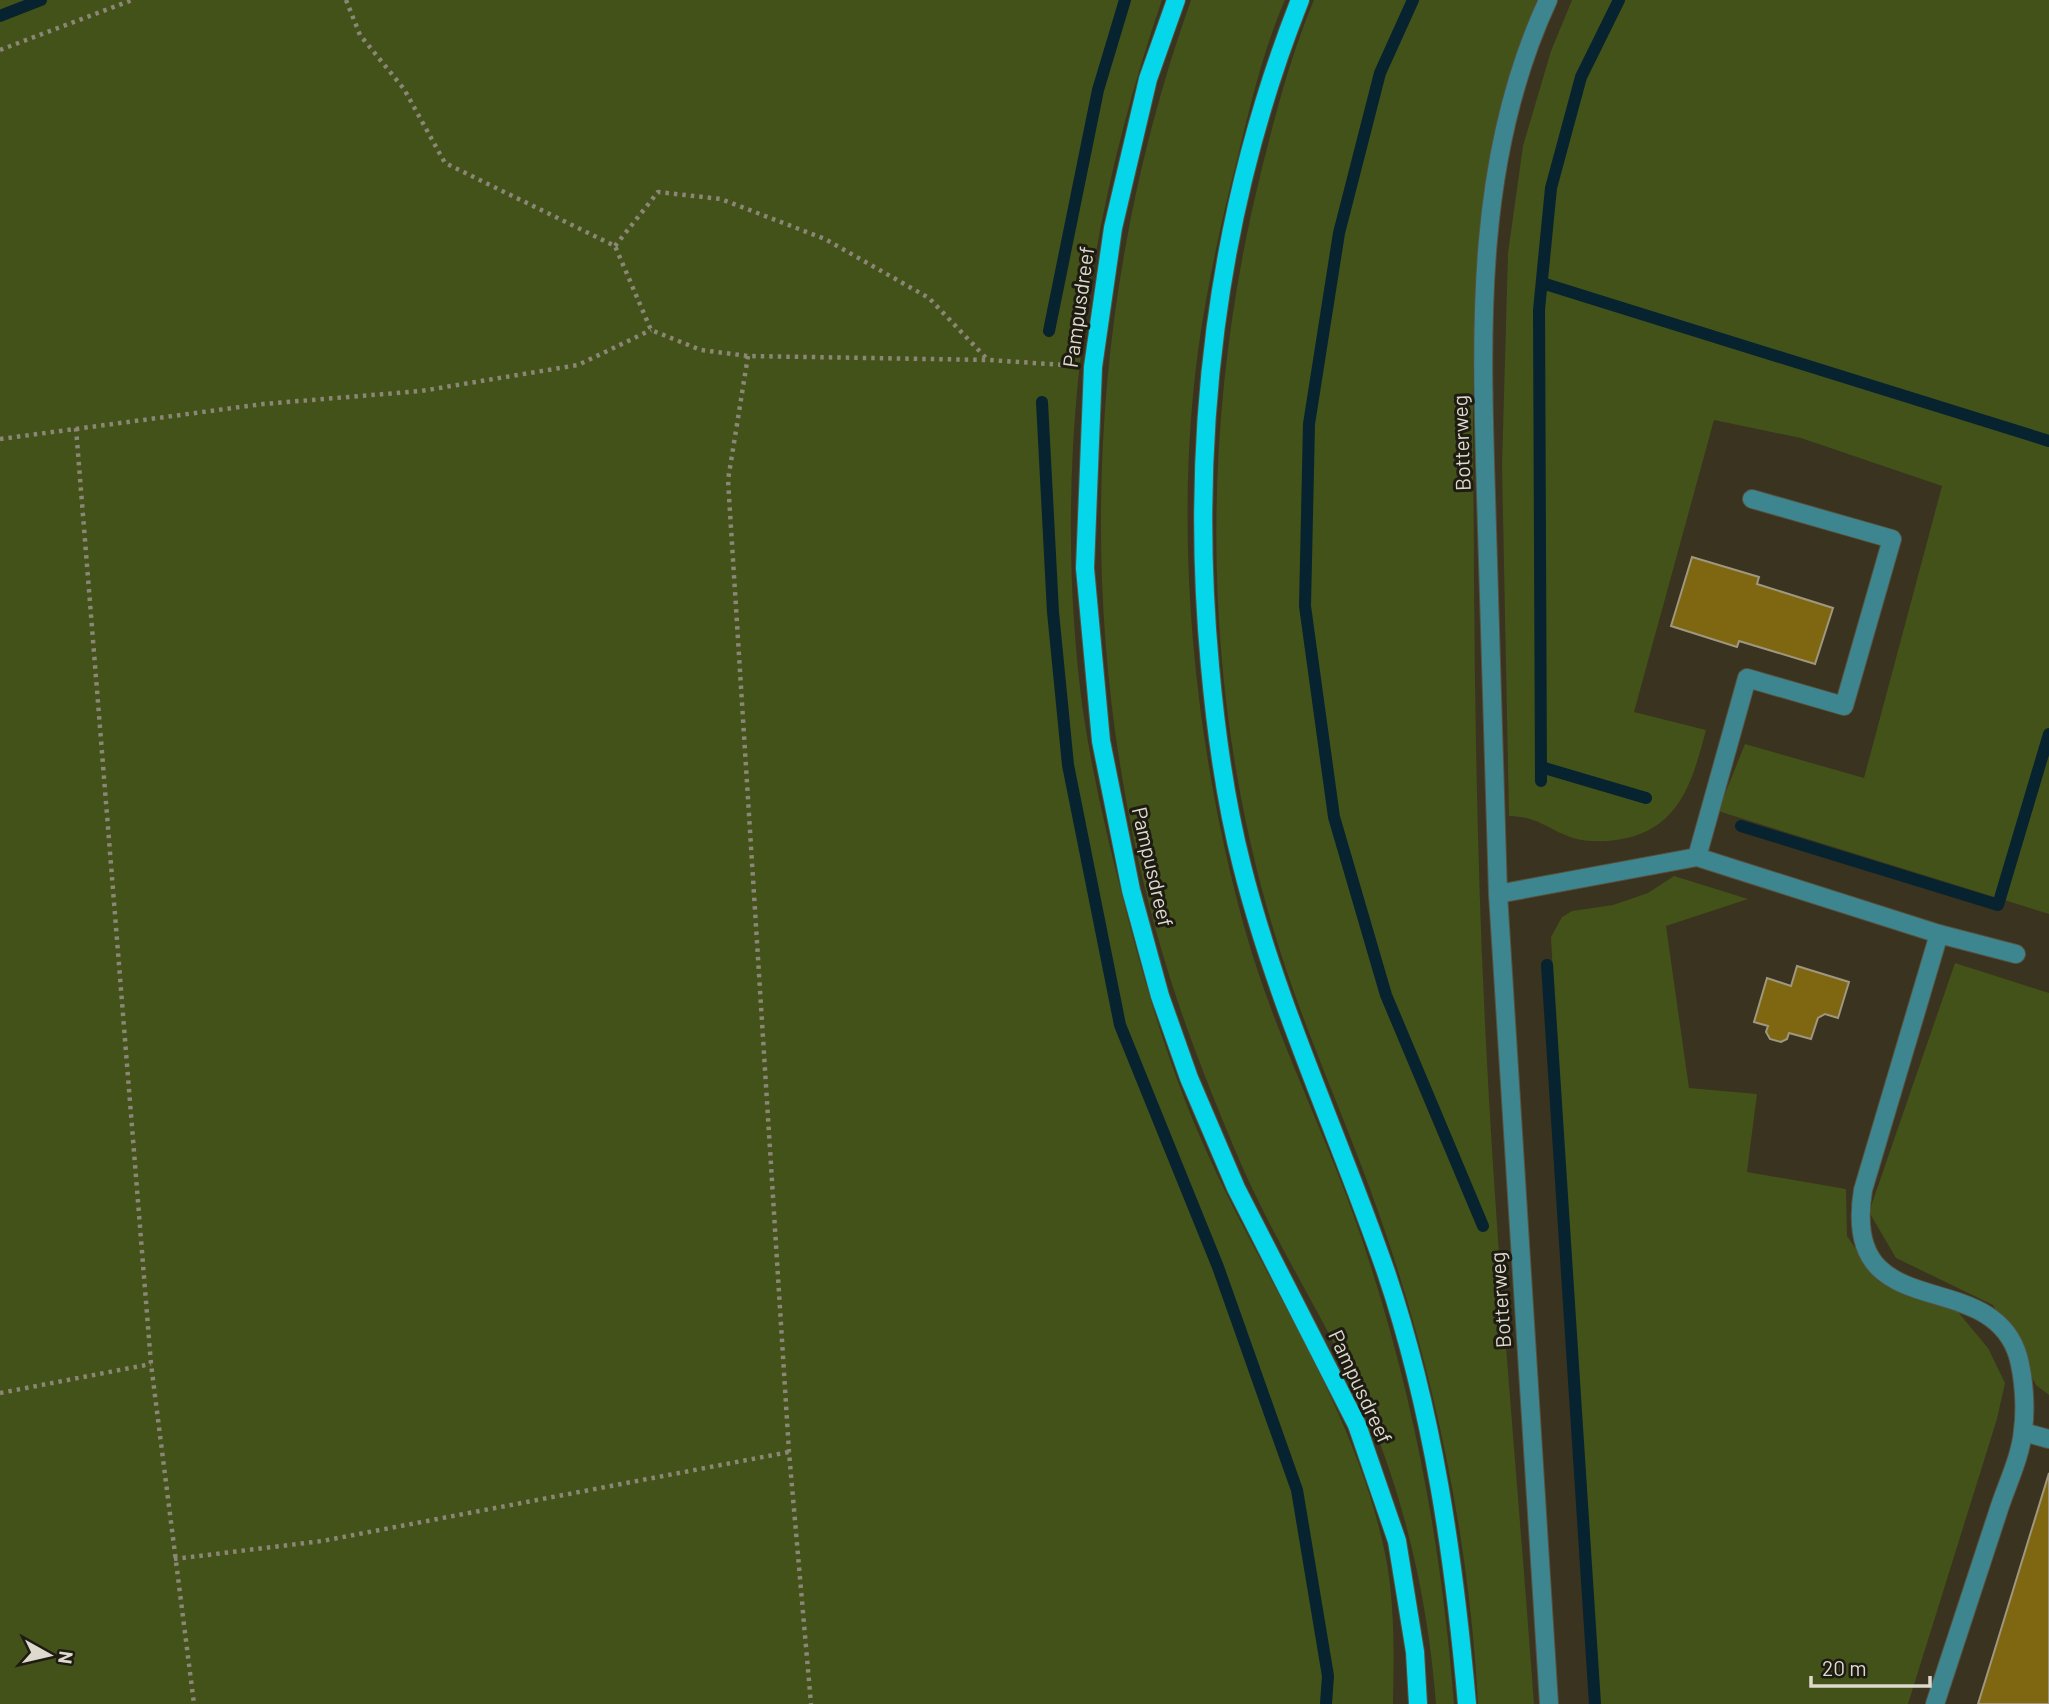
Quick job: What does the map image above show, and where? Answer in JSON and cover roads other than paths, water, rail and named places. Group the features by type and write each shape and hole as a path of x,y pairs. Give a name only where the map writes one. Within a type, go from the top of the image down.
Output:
{"main road":[{"name":"Pampusdreef","path":"1176,0 1148,79 1113,228 1093,367 1084,568 1101,741 1131,890 1160,996 1189,1077 1236,1188 1357,1425 1396,1541 1415,1653 1418,1704"},
{"path":"1300,0 1249,153 1225,260 1209,368 1201,506 1207,629 1217,742 1240,862 1266,953 1387,1275 1417,1378 1443,1498 1467,1704"}],"street":[{"name":"Botterweg","path":"1548,0 1530,40 1501,146 1482,284 1498,894 1549,1704"},
{"path":"1697,857 1746,678 1844,706 1892,539 1752,499"},
{"path":"1498,894 1697,857 1939,934 2016,954"},
{"path":"1935,1704 2023,1432 2022,1375 2017,1354 2007,1334 1992,1318 1973,1308 1903,1286 1876,1267 1863,1243 1858,1217 1863,1190 1939,934"},
{"path":"2023,1432 2049,1439"}],"waterway":[{"path":"0,16 41,0"},
{"path":"1049,331 1098,90 1125,0"},
{"path":"1413,0 1380,73 1339,233 1309,424 1305,606 1334,817 1386,995 1483,1226"},
{"path":"1541,781 1539,310 1551,188 1581,77 1619,0"},
{"path":"1542,283 2049,441"},
{"path":"1042,402 1053,612 1068,765 1120,1025 1218,1267 1297,1490 1328,1676 1326,1704"},
{"path":"1741,826 1998,905 2049,734"},
{"path":"1541,767 1646,798"},
{"path":"1547,965 1595,1704"}]}
